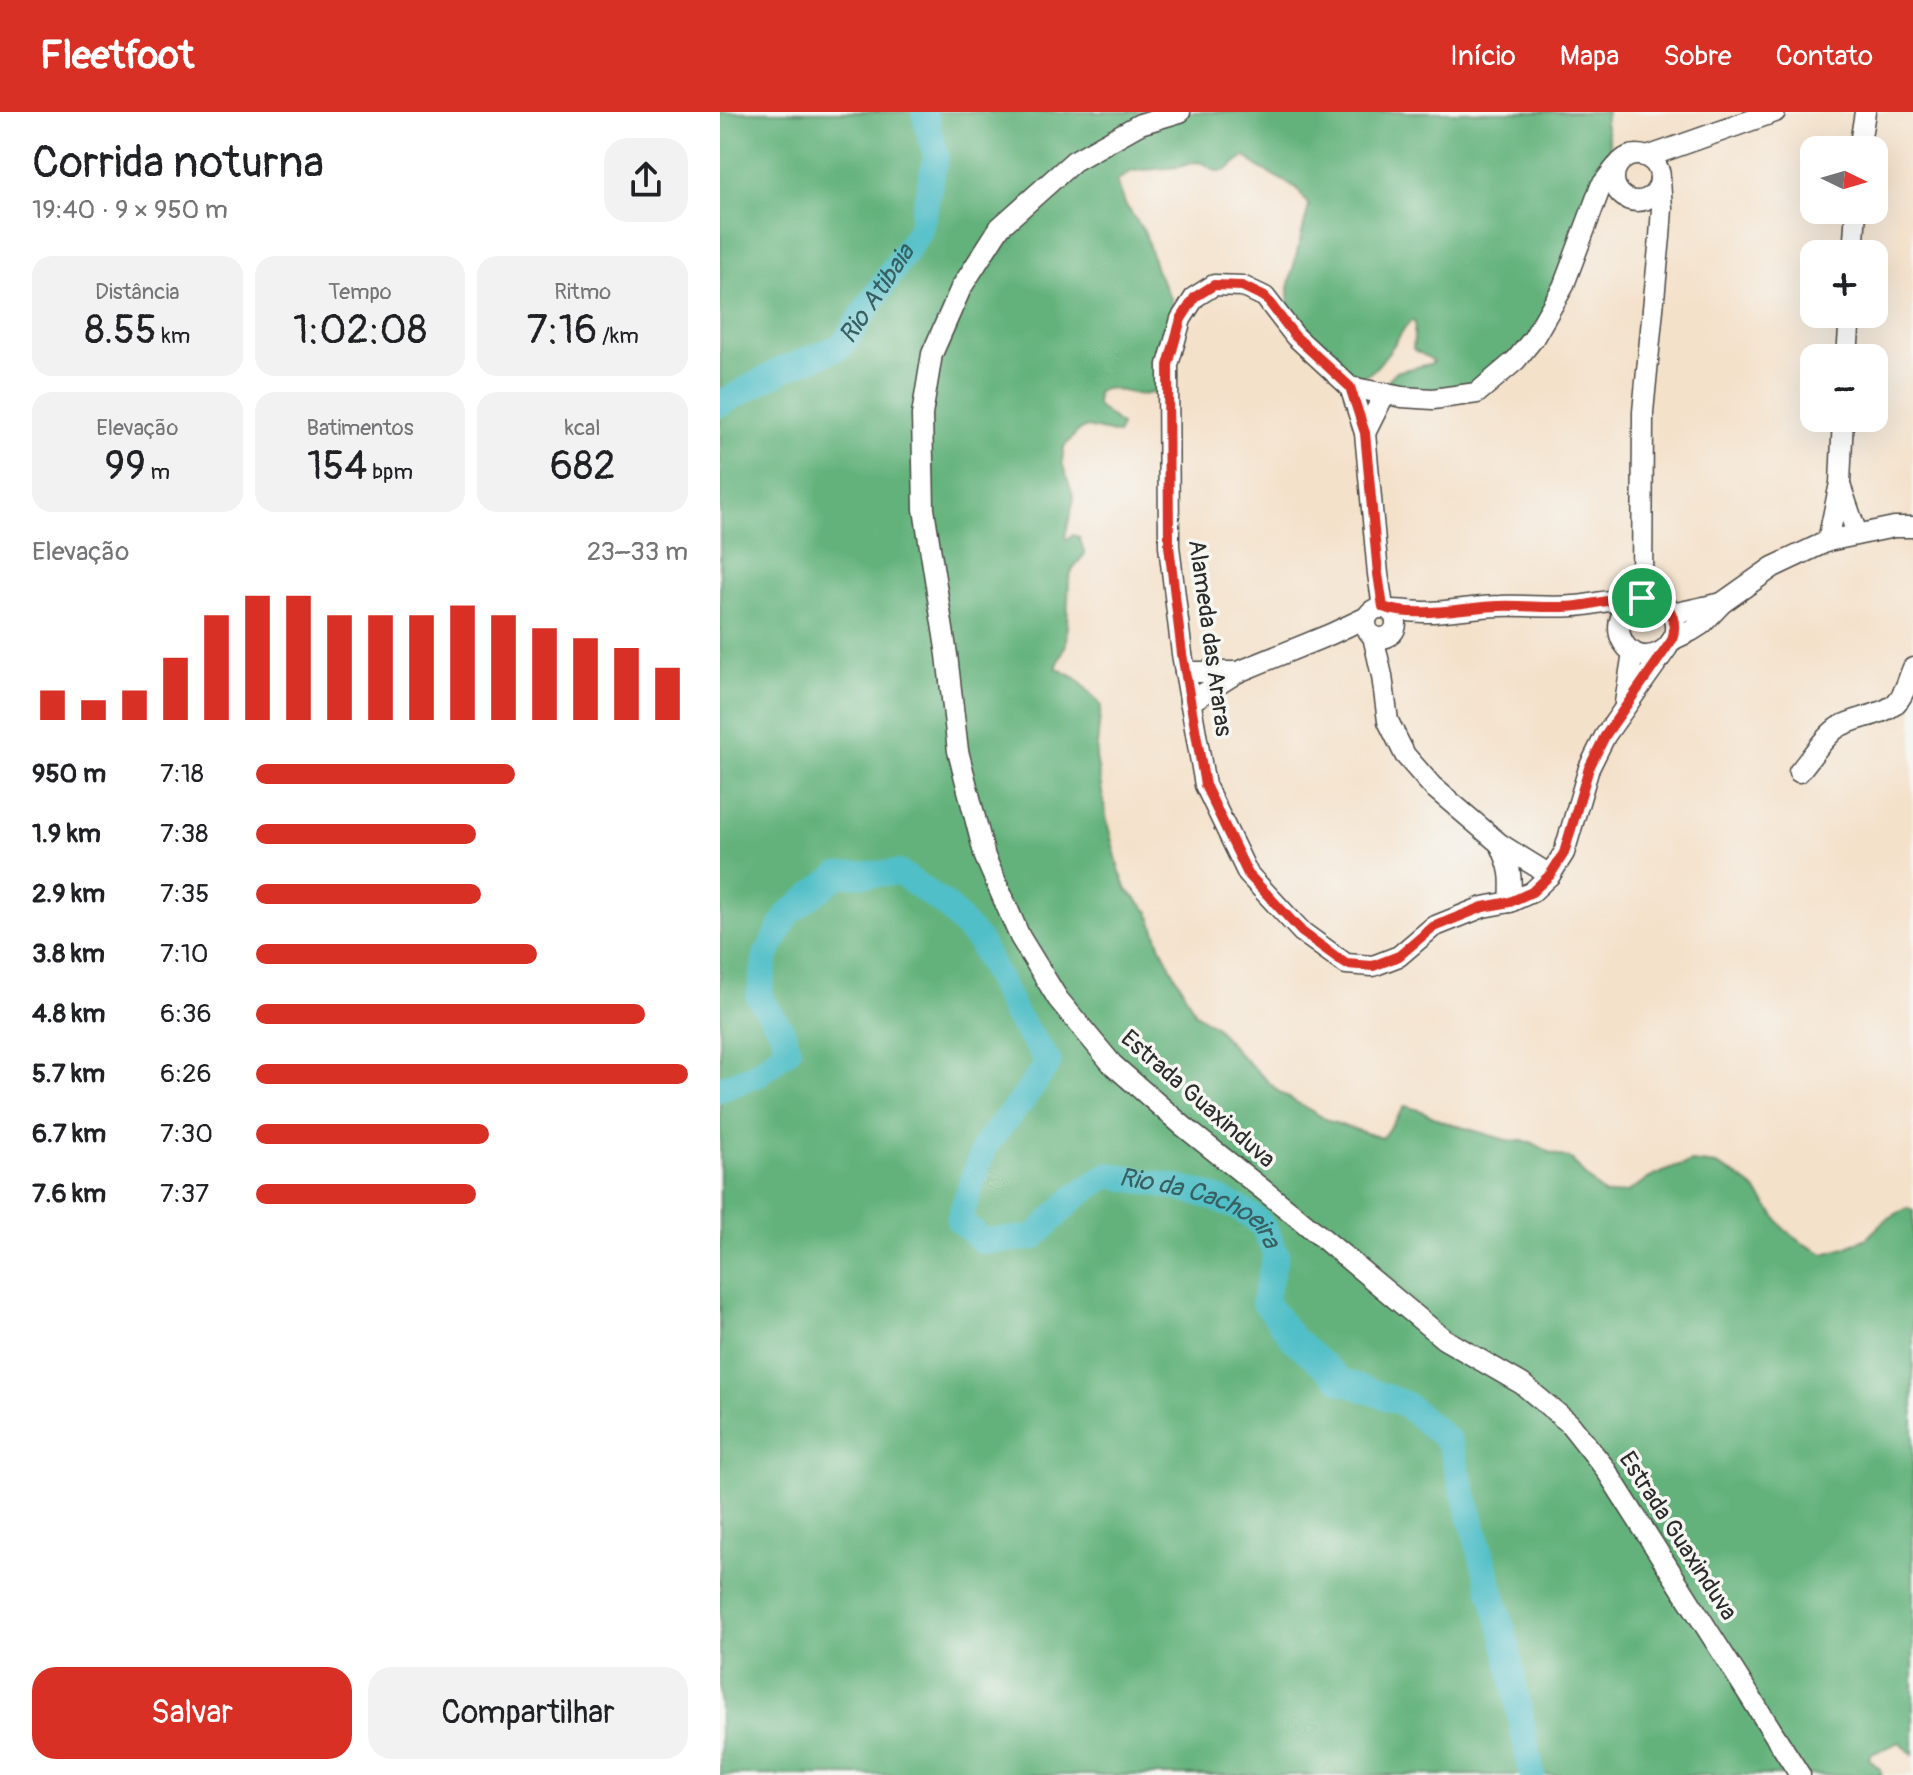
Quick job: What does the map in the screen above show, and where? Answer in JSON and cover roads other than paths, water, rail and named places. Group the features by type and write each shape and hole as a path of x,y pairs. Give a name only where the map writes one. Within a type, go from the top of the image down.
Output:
{"street":[{"name":"Estrada Guaxinduva","path":"1180,112 1140,124 1074,161 1000,227 961,288 932,354 922,415 924,509 947,655 958,751 985,857 1020,937 1058,999 1112,1064 1183,1126 1444,1339 1522,1384 1569,1423 1604,1467 1800,1775"},
{"path":"1588,221 1631,198 1653,194 1656,171 1695,141 1775,112"},
{"path":"1852,112 1857,136"},
{"path":"1861,136 1865,112"},
{"path":"1550,875 1500,844 1432,786 1405,755 1388,721 1365,433 1350,387 1402,397 1433,399 1477,393 1516,360 1533,339 1563,287 1601,186 1616,167 1633,155 1656,171 1662,208 1643,412 1637,600 1621,613 1618,630"},
{"path":"1616,167 1614,182 1631,198 1660,237"},
{"name":"Alameda das Araras","path":"1350,387 1295,336 1265,297 1242,286 1214,285 1195,297 1181,319 1168,365 1171,562 1185,672 1205,785 1248,874 1302,932 1346,964 1373,966 1399,956 1433,927 1532,892 1550,875 1564,853 1589,768 1605,736 1670,644"},
{"path":"1365,433 1385,393"},
{"path":"1828,541 1840,483 1842,432"},
{"path":"1840,483 1857,534"},
{"path":"1575,606 1618,630 1625,646 1633,652 1641,655 1659,653 1702,624 1722,603 1773,567 1828,541 1894,527 1913,527"},
{"path":"1190,702 1238,672 1331,634 1426,612 1499,606 1659,601 1667,606 1675,622 1670,644"},
{"path":"1672,614 1722,603"},
{"path":"1624,707 1633,652"},
{"path":"1799,772 1841,726 1895,704 1913,668"},
{"path":"1185,672 1238,672"},
{"path":"1500,844 1511,872 1510,902"}],"waterway":[{"name":"Rio Atibaia","path":"720,404 782,370 842,346 920,230 936,156 924,112"},
{"name":"Rio da Cachoeira","path":"720,1089 756,1075 788,1050 782,1031 759,997 766,956 788,914 838,875 900,873 948,907 980,943 1016,1016 1049,1062 985,1145 959,1220 983,1241 1033,1238 1075,1197 1108,1175 1206,1195 1242,1210 1258,1221 1276,1254 1264,1301 1294,1340 1342,1381 1405,1404 1449,1441 1506,1642 1532,1775"}]}
